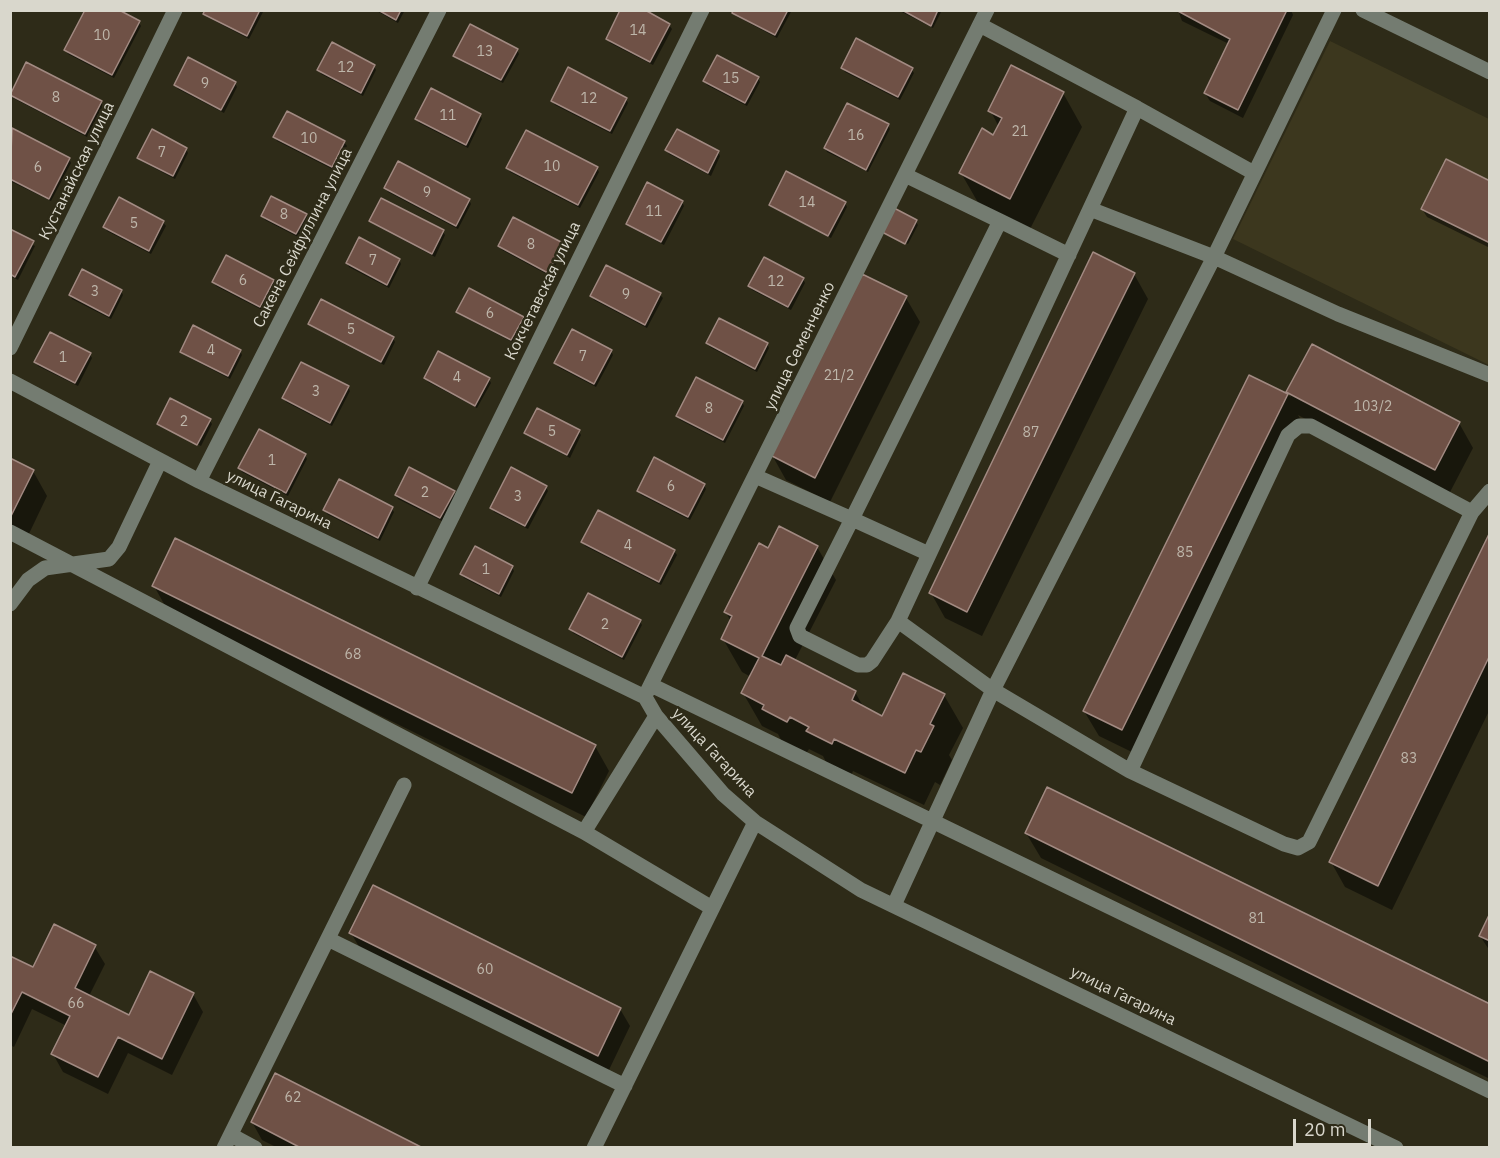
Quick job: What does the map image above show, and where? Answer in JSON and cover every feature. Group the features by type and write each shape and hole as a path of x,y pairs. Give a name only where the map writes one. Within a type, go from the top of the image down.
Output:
{"street":[{"name":"Кустанайская улица","path":"10,348 175,10"},
{"name":"Сакена Сейфуллина улица","path":"199,481 439,10"},
{"name":"Кокчетавская улица","path":"417,588 702,10"},
{"name":"улица Семенченко","path":"648,691 987,10"},
{"path":"894,905 993,690 1214,257 1334,10"},
{"path":"1363,10 1490,72"},
{"path":"980,25 1254,173"},
{"path":"1000,221 797,628 800,636 858,665 867,665 872,662 898,621 1137,108"},
{"path":"905,175 1069,255"},
{"path":"1090,209 1214,257 1338,314 1490,375"},
{"name":"улица Гагарина","path":"10,381 160,462 417,588 648,691 656,716 723,794 755,822 861,890 1396,1148"},
{"path":"1130,771 1288,435 1299,426 1311,426 1472,512"},
{"path":"10,604 28,580 45,568 109,558 118,547 160,462"},
{"path":"755,476 929,554"},
{"path":"898,621 993,690 1130,771 1284,844 1298,848 1309,842 1472,512 1490,491"},
{"path":"10,532 74,563 584,832 712,908"},
{"path":"648,691 933,821 1490,1091"},
{"path":"584,832 656,716"},
{"path":"255,1148 228,1141 404,785"},
{"path":"594,1148 755,822"},
{"path":"328,939 625,1086"}],"shaded area":[{"path":"1330,41 1489,119 1489,365 1233,239"}],"building":[{"path":"85,10 119,10 140,21 112,75 64,50"},
{"path":"205,10 260,10 247,36 203,14"},
{"path":"378,10 401,10 396,20"},
{"path":"620,10 645,10 670,24 650,62 606,39"},
{"path":"733,10 788,10 775,35 732,13"},
{"path":"902,10 938,10 931,26"},
{"path":"1176,10 1287,10 1238,110 1204,93 1230,39"},
{"path":"470,24 518,49 501,80 453,56"},
{"path":"856,38 913,68 898,97 841,68"},
{"path":"332,42 375,65 361,93 317,70"},
{"path":"717,55 759,77 745,103 703,81"},
{"path":"188,57 236,82 221,110 174,85"},
{"path":"26,62 102,101 85,134 10,95"},
{"path":"1011,65 1064,92 1010,199 959,173 982,128 993,135 1002,118 988,111"},
{"path":"568,67 627,98 610,131 551,101"},
{"path":"431,88 481,114 466,145 415,119"},
{"path":"847,103 889,124 866,170 824,148"},
{"path":"287,111 345,141 332,167 273,137"},
{"path":"12,128 70,158 49,199 10,179"},
{"path":"152,129 187,148 173,176 137,158"},
{"path":"677,129 719,151 708,173 665,150"},
{"path":"526,130 598,167 578,205 506,168"},
{"path":"1446,159 1490,181 1490,243 1421,209"},
{"path":"398,161 470,199 456,226 384,188"},
{"path":"786,171 846,202 828,236 769,205"},
{"path":"647,182 683,201 661,242 626,224"},
{"path":"271,196 307,214 296,234 261,216"},
{"path":"119,197 164,221 149,251 103,227"},
{"path":"381,198 444,230 432,254 369,221"},
{"path":"894,208 917,220 905,244 882,232"},
{"path":"513,217 563,243 548,273 498,246"},
{"path":"10,229 34,241 15,277 10,274"},
{"path":"359,237 400,259 387,285 346,263"},
{"path":"1093,252 1135,273 967,612 929,593"},
{"path":"226,255 274,280 260,307 212,282"},
{"path":"764,257 804,278 788,307 748,286"},
{"path":"606,265 661,293 645,325 590,296"},
{"path":"82,269 122,290 109,316 69,295"},
{"path":"862,274 907,296 815,478 770,455"},
{"path":"469,288 524,317 511,340 456,312"},
{"path":"321,299 394,337 381,362 308,324"},
{"path":"719,318 768,343 755,369 706,343"},
{"path":"193,325 241,350 228,376 180,352"},
{"path":"572,329 612,350 594,384 554,363"},
{"path":"50,332 91,353 75,383 34,362"},
{"path":"1312,344 1460,422 1435,470 1286,392"},
{"path":"438,351 490,378 475,406 424,378"},
{"path":"301,362 349,386 330,423 282,398"},
{"path":"1249,375 1288,394 1122,730 1083,711"},
{"path":"696,377 743,401 723,440 676,416"},
{"path":"170,398 211,419 197,445 157,424"},
{"path":"537,408 580,430 567,455 524,433"},
{"path":"259,429 306,454 286,493 238,468"},
{"path":"654,457 705,484 688,517 637,491"},
{"path":"10,458 34,470 11,516 10,516"},
{"path":"409,467 455,491 440,518 395,495"},
{"path":"511,467 547,486 525,526 490,508"},
{"path":"339,479 393,507 378,538 323,510"},
{"path":"598,510 675,550 659,582 581,542"},
{"path":"779,526 818,546 762,656 781,665 786,655 856,691 852,700 882,716 903,673 945,694 930,724 934,726 921,752 916,750 905,773 834,739 832,744 806,731 809,727 790,717 787,722 762,709 764,705 741,693 759,658 721,639 732,616 724,612 759,543 768,548"},
{"path":"1490,532 1490,655 1378,886 1329,862"},
{"path":"175,538 596,745 572,793 152,586"},
{"path":"475,546 513,566 499,594 460,574"},
{"path":"588,593 641,620 622,657 569,629"},
{"path":"1047,787 1490,1004 1490,1062 1025,833"},
{"path":"373,885 621,1008 598,1056 349,933"},
{"path":"1490,913 1490,941 1479,936"},
{"path":"54,924 96,945 75,988 129,1015 150,971 194,993 162,1059 118,1037 98,1077 51,1054 70,1016 22,992 10,1016 10,956 33,967"},
{"path":"275,1073 423,1148 301,1148 251,1122"}]}
